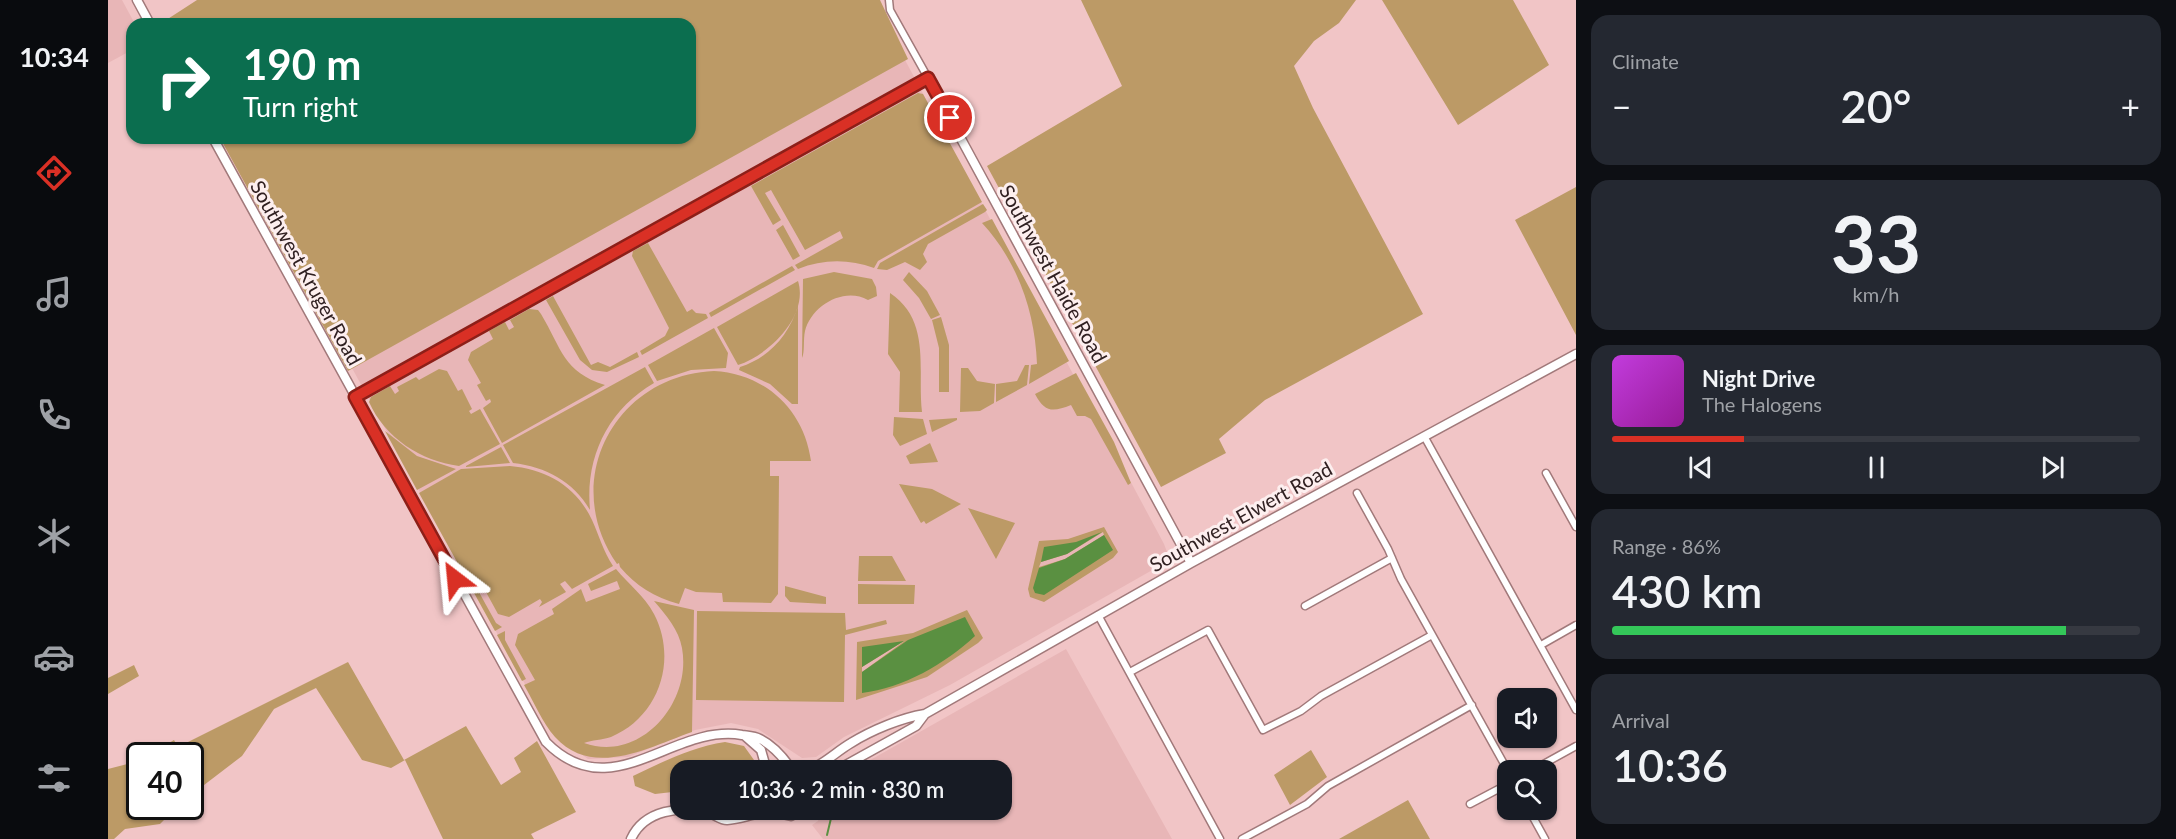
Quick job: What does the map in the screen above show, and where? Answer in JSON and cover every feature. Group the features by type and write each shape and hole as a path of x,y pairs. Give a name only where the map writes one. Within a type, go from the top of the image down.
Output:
{"street":[{"path":"137,0 147,18"},
{"name":"Southwest Haide Road","path":"889,0 890,10 1191,563"},
{"path":"355,397 928,78"},
{"name":"Southwest Kruger Road","path":"216,144 539,732 555,751 581,765 612,768 715,735 745,736 761,740 782,760"},
{"name":"Southwest Elwert Road","path":"828,760 867,735 911,716 925,714 1191,563 1576,354"},
{"path":"1424,436 1576,710"},
{"path":"1546,473 1576,527"},
{"path":"1357,493 1432,635 1502,760"},
{"path":"1305,606 1392,558"},
{"path":"1098,615 1220,839"},
{"path":"1541,645 1576,625"},
{"path":"1130,672 1208,630 1263,730 1301,711 1321,696 1432,635"},
{"path":"1242,839 1307,804 1328,786 1472,705"},
{"name":"Southwest Elwert Road","path":"855,760 916,726 925,714"},
{"path":"745,736 761,750 764,760"},
{"path":"1551,760 1576,746"},
{"path":"1470,804 1497,790"},
{"path":"631,839 641,824 655,815 670,812"},
{"path":"1535,820 1545,839"}],"shaded area":[{"path":"108,0 122,0 132,18 126,18 126,53 108,63"},
{"path":"197,0 880,0 908,59 348,371 223,144 696,144 696,18 169,18"},
{"path":"1081,0 1356,0 1339,23 1314,41 1294,66 1313,108 1423,314 1265,400 1219,439 1226,453 1161,487 987,166 1122,86"},
{"path":"1382,0 1513,0 1549,65 1458,125"},
{"path":"905,60 1164,544 1170,560 950,685 844,737 816,757 802,758 758,729 731,723 695,730 628,757 588,759 551,732 352,368"},
{"path":"918,93 923,94 982,202 878,261 874,268 836,261 817,263 798,269 795,265 843,238 840,231 805,250 771,190 765,193 781,220 773,225 751,186"},
{"path":"1576,187 1576,335 1515,220"},
{"path":"983,204 987,210 985,212 928,244 923,254 927,262 920,270 905,262 887,270 877,269 880,263"},
{"path":"992,219 1069,361 1029,384 1031,365 1037,364 1033,326 1015,271 995,238 982,223"},
{"path":"783,225 800,256 793,260 776,230"},
{"path":"648,243 687,312 692,309 696,313 706,314 708,318 642,355 640,351 665,336 669,328 632,256 633,251"},
{"path":"792,266 795,270 711,317 709,313"},
{"path":"834,272 872,279 877,296 868,300 849,295 839,297 821,307 808,322 802,358 803,279"},
{"path":"909,272 927,291 940,315 931,319 919,298 903,280"},
{"path":"798,281 800,294 798,307 784,332 762,353 738,365 717,327"},
{"path":"890,293 903,304 917,332 921,364 922,412 899,412 900,372 888,354"},
{"path":"553,296 591,365 598,362 610,367 637,352 639,357 607,372 592,370 580,360 546,300"},
{"path":"798,306 798,404 792,404 770,384 739,370 740,367 760,358 776,344 789,326"},
{"path":"529,309 538,310 565,358 572,366 591,380 605,385 502,443 483,408 491,402 490,399 486,401 477,385 481,383 468,360 471,352 493,339 489,331 505,322 509,330 514,327 510,320"},
{"path":"941,317 949,345 949,392 939,392 939,348 932,320"},
{"path":"714,328 728,353 726,368 691,370 657,381 648,365"},
{"path":"1025,365 1029,365 1027,385 996,402 996,384 1017,381"},
{"path":"645,367 654,383 638,394 612,421 596,454 589,490 590,510 567,483 537,468 513,463 503,445"},
{"path":"961,368 968,368 977,381 995,384 994,403 980,411 960,412"},
{"path":"439,369 447,371 458,391 462,389 472,409 469,411 471,414 480,409 500,444 459,466 431,459 406,446 384,426 369,402 371,397 390,386 395,394 399,391 397,387 416,377 419,380"},
{"path":"714,371 750,379 766,387 791,411 807,443 811,461 770,461 770,476 779,476 778,594 771,603 723,602 722,593 696,592 685,588 679,604 661,598 646,590 626,574 619,563 617,564 600,532 594,499 596,468 607,438 625,412 649,391 679,377"},
{"path":"1076,373 1114,442 1131,483 1128,485 1091,419 1077,416 1071,405 1054,410 1046,408 1035,394"},
{"path":"894,417 923,419 927,434 900,446 893,435"},
{"path":"957,418 957,420 932,432 929,420"},
{"path":"385,431 417,456 456,469 417,490"},
{"path":"930,443 938,462 910,464 906,456"},
{"path":"501,447 510,463 466,467 466,466"},
{"path":"510,466 548,475 569,489 578,498 592,520 613,566 572,589 565,581 560,584 566,592 539,607 542,602 540,599 509,617 498,614 481,583 475,585 496,623 502,627 495,631 419,493 461,469"},
{"path":"899,484 932,489 961,504 926,524 924,521 921,523"},
{"path":"968,508 1015,523 996,559"},
{"path":"1104,527 1118,552 1113,558 1044,602 1030,597 1028,589 1039,541 1068,539","holes":["1103,532 1104,535 1065,559 1039,567 1041,562 1067,554"]},
{"path":"1102,532 1067,554 1041,562 1044,547 1076,542"},
{"path":"1104,535 1113,550 1044,595 1035,593 1033,588 1039,568 1065,559"},
{"path":"859,556 892,556 906,581 858,581"},
{"path":"616,569 654,614 661,632 664,668 660,685 641,716 628,728 611,737 584,743 605,747 625,744 643,736 658,723 670,707 679,688 683,668 682,648 675,629 654,601 694,610 692,732 622,756 604,758 586,756 570,749 555,737 546,725 524,685 535,680 515,645 518,634 554,614 552,609 581,589 586,602 620,589 617,581 591,591 588,584"},
{"path":"858,584 915,585 914,604 858,604"},
{"path":"785,586 826,597 826,604 790,602 785,596"},
{"path":"967,610 983,638 927,677 856,700 857,642 913,633","holes":["906,640 862,672 862,667"]},
{"path":"697,611 845,613 846,630 886,620 887,624 845,635 844,702 696,700"},
{"path":"965,617 975,636 950,656 908,680 862,693 862,672 908,640"},
{"path":"505,631 505,640 526,679 522,681 497,635"},
{"path":"904,641 862,667 862,647"},
{"path":"1066,649 1172,839 823,839 812,825 818,820 1012,820 1012,760 870,760"},
{"path":"348,662 404,760 466,726 501,785 521,772 514,758 537,741 576,812 531,834 534,839 443,839 405,760 391,768 362,760 316,688 274,709 242,756 204,785 204,742 188,742"},
{"path":"134,665 139,676 108,694 108,678"},
{"path":"725,742 744,746 754,760 670,760 670,792 655,794 635,786 633,776 666,760"},
{"path":"1311,750 1327,777 1290,805 1274,775"},
{"path":"126,764 126,820 164,820 160,824 125,829 114,839 108,839 108,769"},
{"path":"1408,800 1430,839 1339,839"}],"waterway":[{"path":"827,835 831,820"}],"route":[{"path":"455,579 355,397 928,78 950,118"}]}
